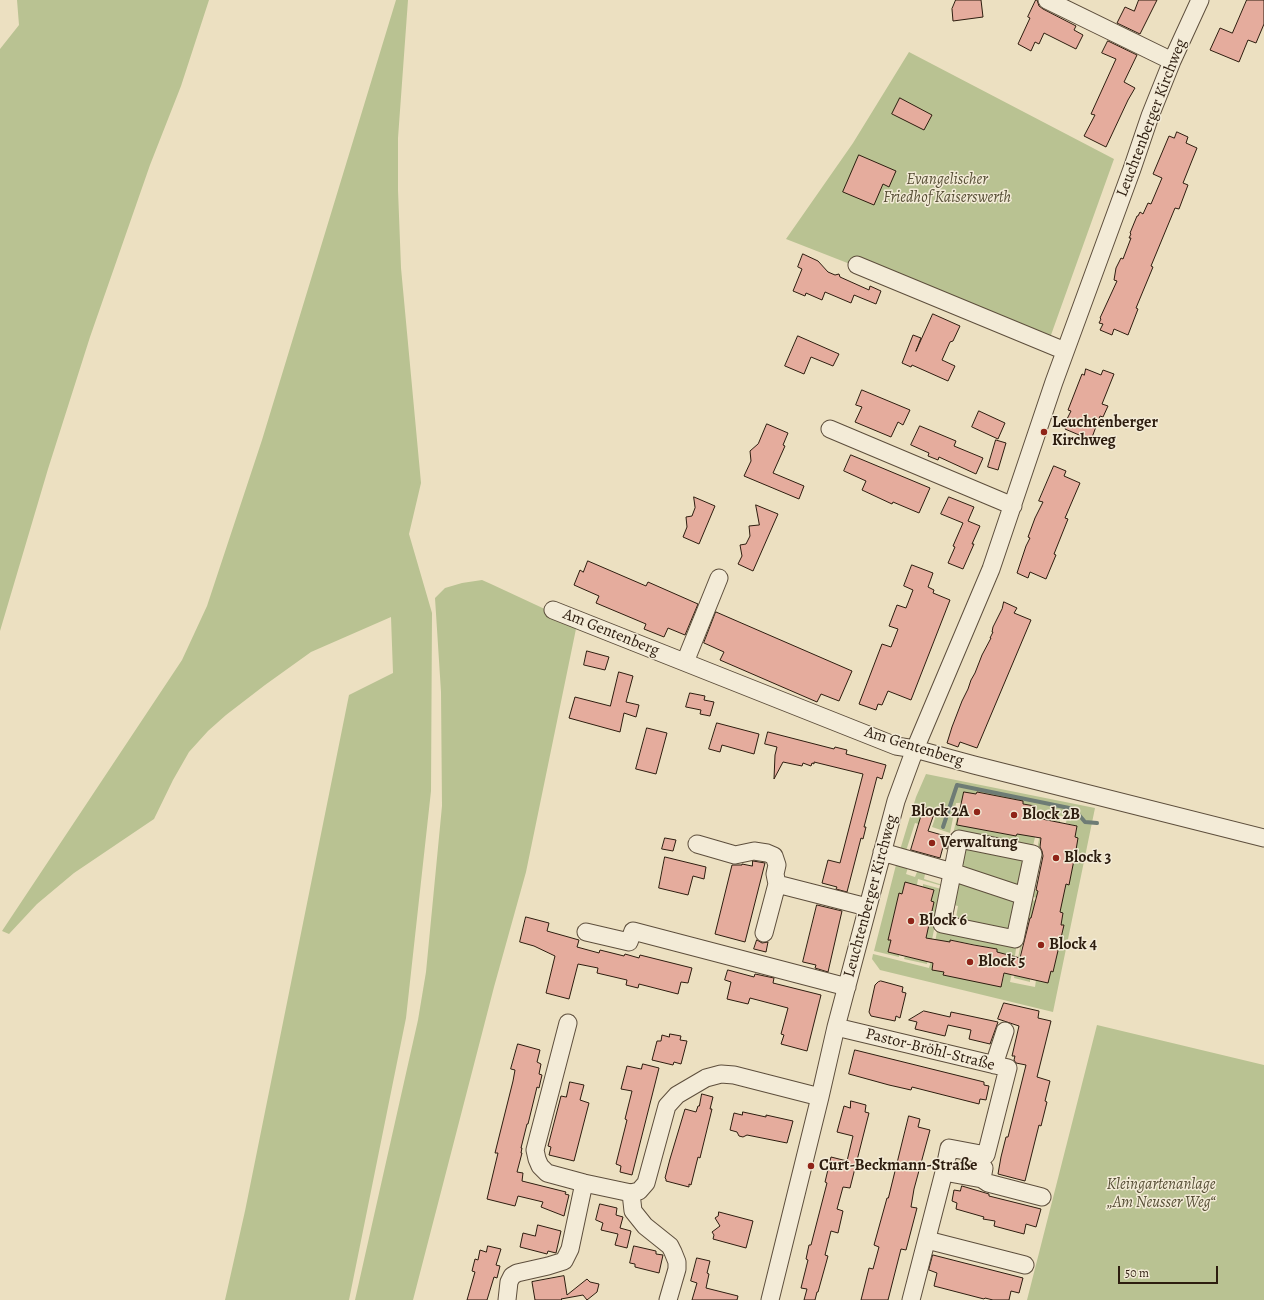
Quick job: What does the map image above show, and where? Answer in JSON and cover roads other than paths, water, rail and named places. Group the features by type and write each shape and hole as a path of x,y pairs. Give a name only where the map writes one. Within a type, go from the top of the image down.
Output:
{"street":[{"path":"1047,0 1172,61"},
{"name":"Leuchtenberger Kirchweg","path":"770,1300 836,1027 896,801 915,749 990,569 1150,116 1172,61 1200,0"},
{"path":"857,265 1066,351"},
{"path":"830,429 1013,506"},
{"path":"685,662 719,578"},
{"name":"Am Gentenberg","path":"553,610 896,746 915,749 1264,838"},
{"path":"959,839 1033,854 1015,939 942,924 952,872 959,839"},
{"path":"697,844 735,855 754,851 767,853 774,856 777,860 775,874 778,884 764,933"},
{"path":"882,852 952,872 1024,896"},
{"path":"778,884 867,906"},
{"path":"586,932 629,942 633,932 847,987"},
{"path":"568,1023 535,1150 536,1159 547,1173 584,1183 631,1192 639,1191 646,1183 667,1106 677,1095 706,1078 721,1074 734,1074 820,1097"},
{"name":"Pastor-Bröhl-Straße","path":"836,1027 1008,1068 986,1155 982,1179"},
{"path":"994,1065 1004,1031"},
{"path":"911,1300 949,1148 986,1155"},
{"path":"944,1172 982,1179 988,1183 1042,1197"},
{"path":"507,1300 509,1282 512,1276 517,1273 564,1261 570,1250 584,1183"},
{"path":"631,1192 633,1211 645,1226 670,1246 677,1262 677,1268 668,1300"},
{"path":"927,1240 1025,1265"}],"waterway":[{"path":"943,827 957,785 1074,809 1085,822 1097,823"}],"place":[{"name":"Leuchtenberger Kirchweg","path":"1044,432"},
{"name":"Block 2A","path":"977,812"},
{"name":"Block 2B","path":"1014,815"},
{"name":"Verwaltung","path":"932,843"},
{"name":"Block 3","path":"1056,858"},
{"name":"Block 6","path":"911,921"},
{"name":"Block 4","path":"1041,945"},
{"name":"Block 5","path":"970,962"},
{"name":"Curt-Beckmann-Straße","path":"811,1166"}],"park label":[{"name":"Evangelischer Friedhof Kaiserswerth","path":"947,189"},
{"name":"Kleingartenanlage „Am Neusser Weg“","path":"1161,1194"}]}
